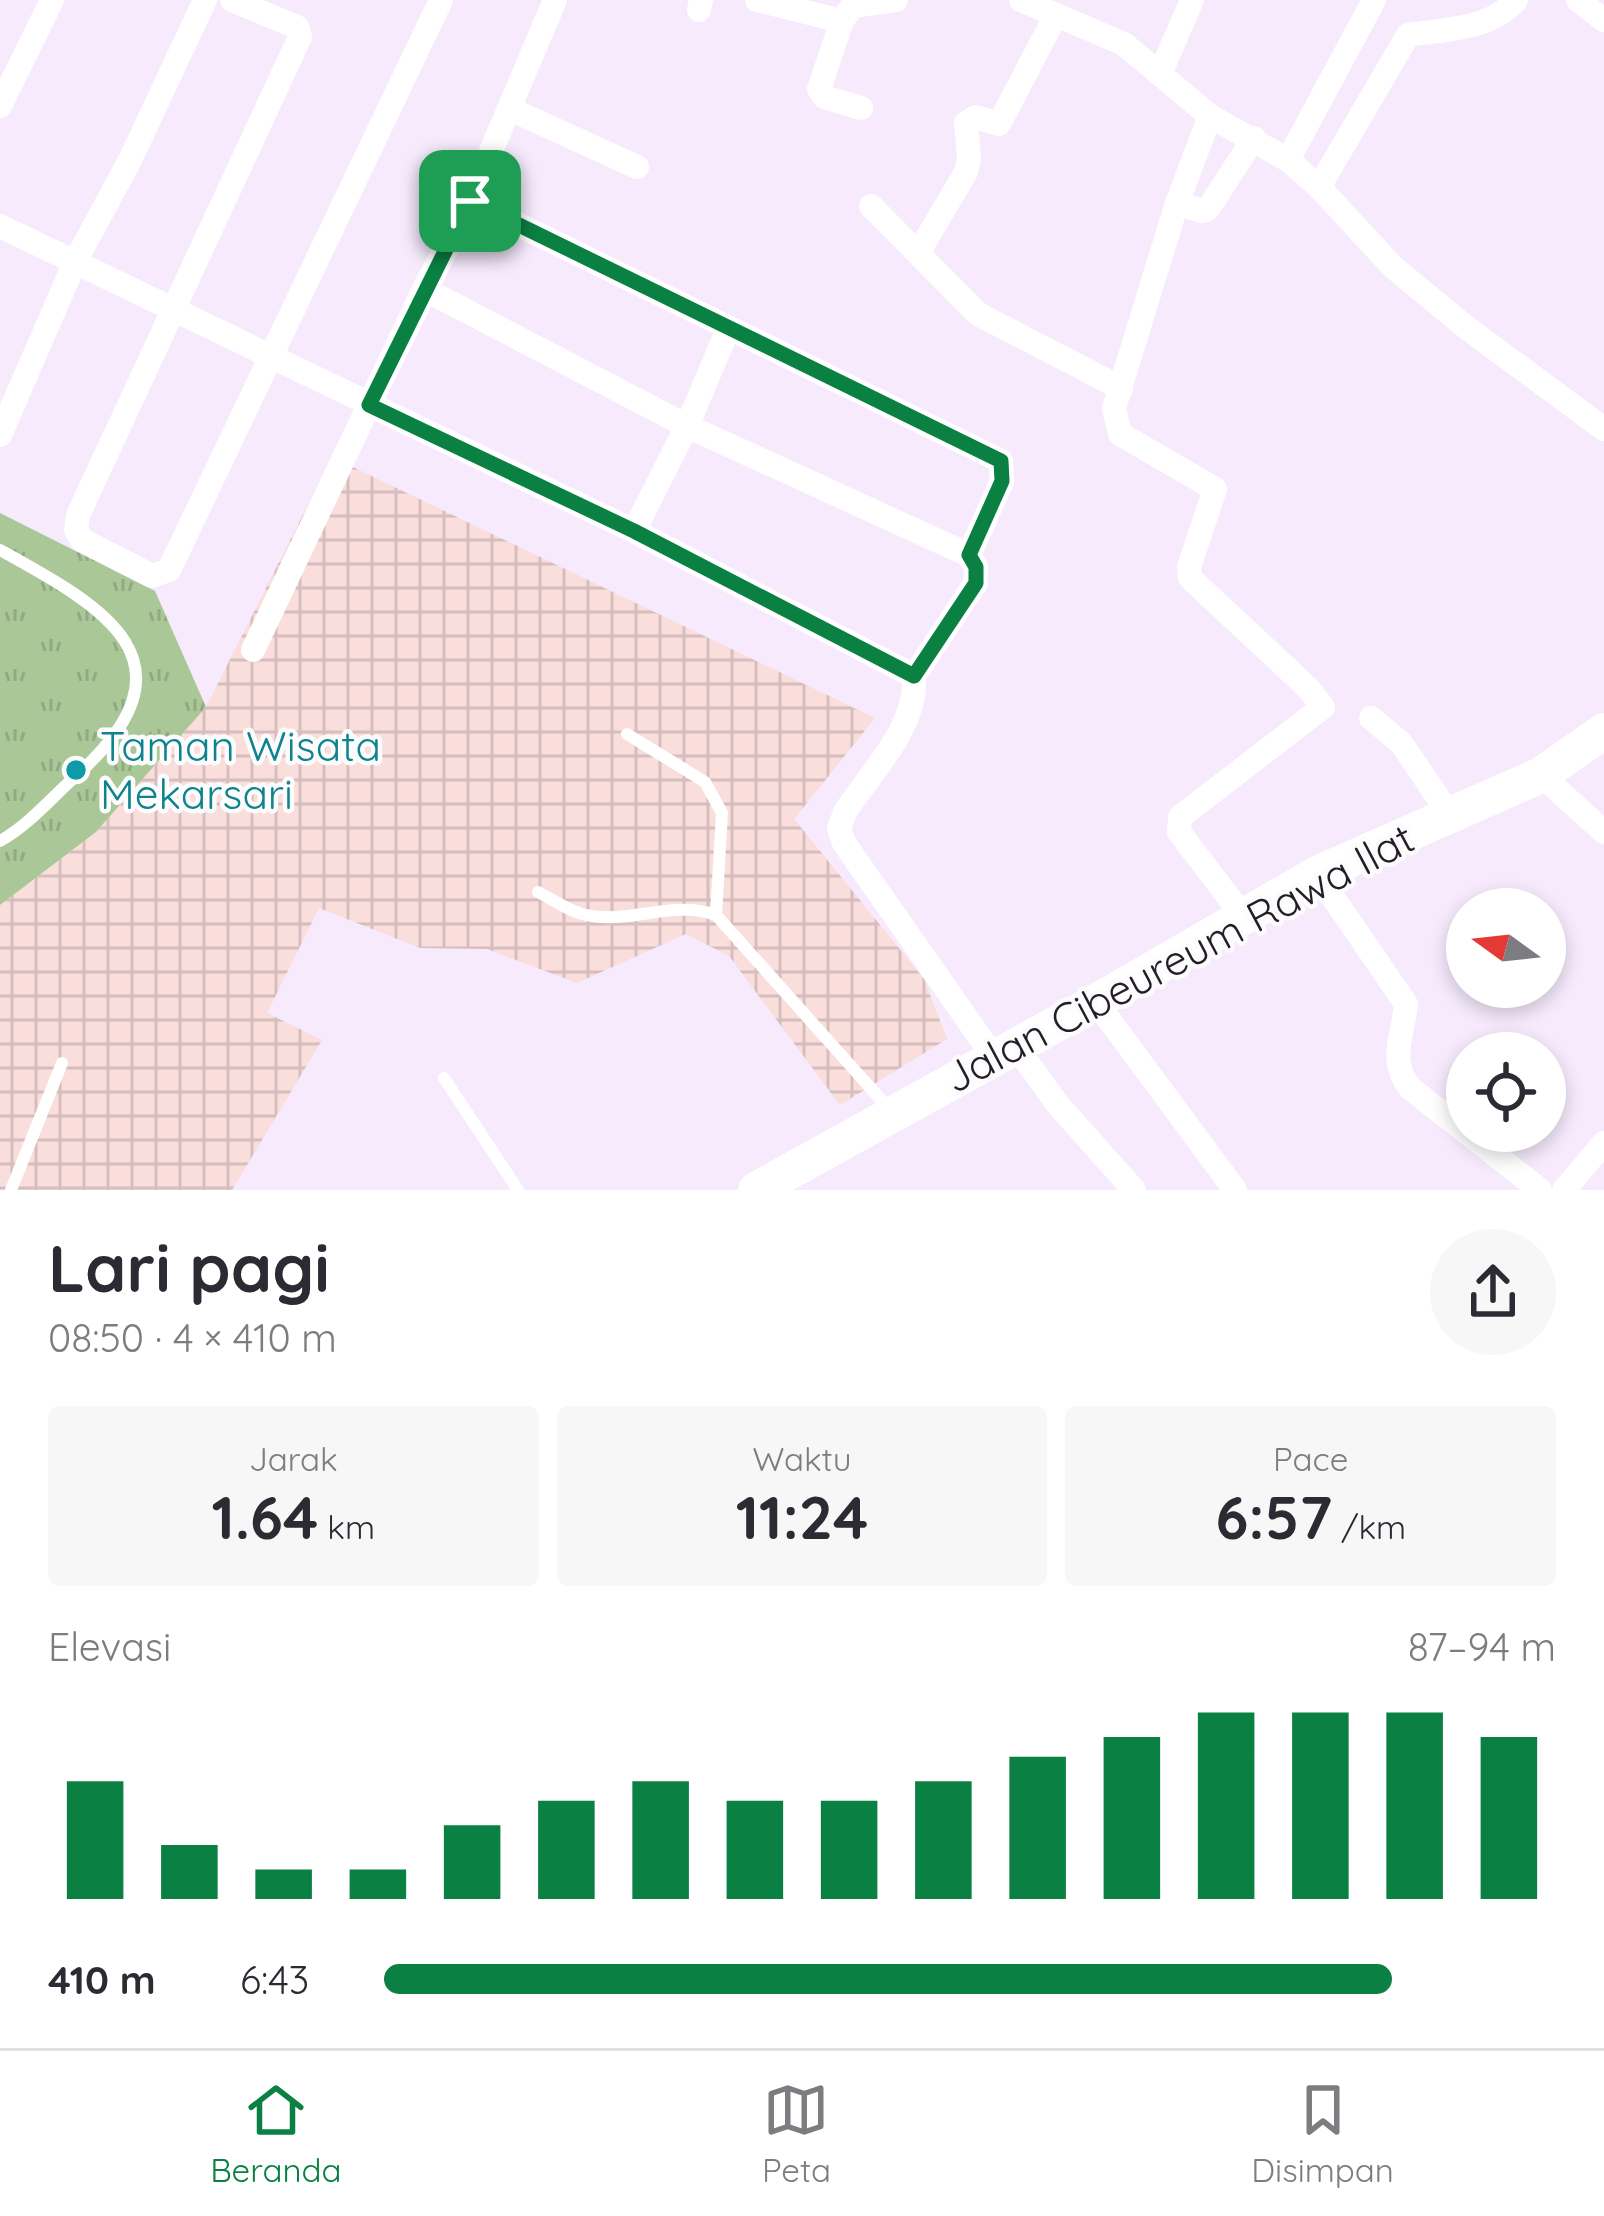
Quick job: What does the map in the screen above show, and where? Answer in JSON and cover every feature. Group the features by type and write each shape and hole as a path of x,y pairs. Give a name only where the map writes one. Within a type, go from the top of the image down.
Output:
{"street":[{"path":"0,106 52,0"},
{"path":"0,435 75,262 130,160 205,0"},
{"path":"232,0 297,28 300,37 78,515 76,530 82,540 152,576 170,570 441,0"},
{"path":"253,650 470,201 555,0"},
{"path":"757,0 842,21"},
{"path":"861,108 824,97 820,89 842,21 852,6 896,0"},
{"path":"1021,0 1124,44 1210,116 1288,160 1393,267 1604,429"},
{"path":"1160,74 1192,0"},
{"path":"1288,160 1374,0"},
{"path":"1319,187 1408,35 1478,25 1496,18 1516,0"},
{"path":"1578,0 1604,20"},
{"path":"918,253 966,172 966,123 976,117 998,124 1056,15"},
{"path":"512,110 637,167"},
{"path":"1210,116 1177,203 1114,408 1114,422 1120,434 1215,489 1189,567 1190,578 1323,707 1180,818 1179,832 1243,916"},
{"path":"1177,203 1202,212 1208,208 1254,138"},
{"path":"470,201 1001,461 1002,481 969,555"},
{"path":"871,206 978,314 1120,388"},
{"path":"0,226 634,531 914,676"},
{"path":"424,289 687,425 969,555 976,567 976,583 914,676 916,700 907,721 844,812 839,829 844,843 1004,1051 1134,1190"},
{"path":"634,531 728,329"},
{"path":"1371,718 1402,743 1450,815"},
{"name":"Jalan Cibeureum Rawa Ilat","path":"756,1190 1316,874 1540,775 1604,730"},
{"path":"1540,775 1604,832"},
{"path":"1316,874 1406,1004 1395,1056 1399,1074 1410,1088 1540,1190"},
{"path":"1096,1002 1234,1190"},
{"path":"1564,1190 1604,1143"}],"lane":[{"path":"0,550 79,593 120,628 138,671 131,707 99,754 0,841"},
{"path":"627,734 705,782 722,813 716,916"},
{"path":"538,892 582,914 637,915 697,908 716,916 892,1113"},
{"path":"10,1190 62,1063"},
{"path":"444,1078 518,1190"}],"shaded area":[{"path":"332,457 875,718 794,819 924,979 947,1039 840,1105 729,956 686,934 577,983 487,949 420,948 319,908 267,1013 322,1040 232,1190 0,1190 0,905 96,832 206,707"}],"green space":[{"name":"Taman Wisata Mekarsari","path":"0,513 155,591 206,707 96,832 0,905"}],"place":[{"name":"Taman Wisata Mekarsari","path":"76,770"}],"route":[{"path":"470,201 1001,461 1002,481 969,555 976,567 976,583 914,676 634,531 369,405 470,201"}]}
